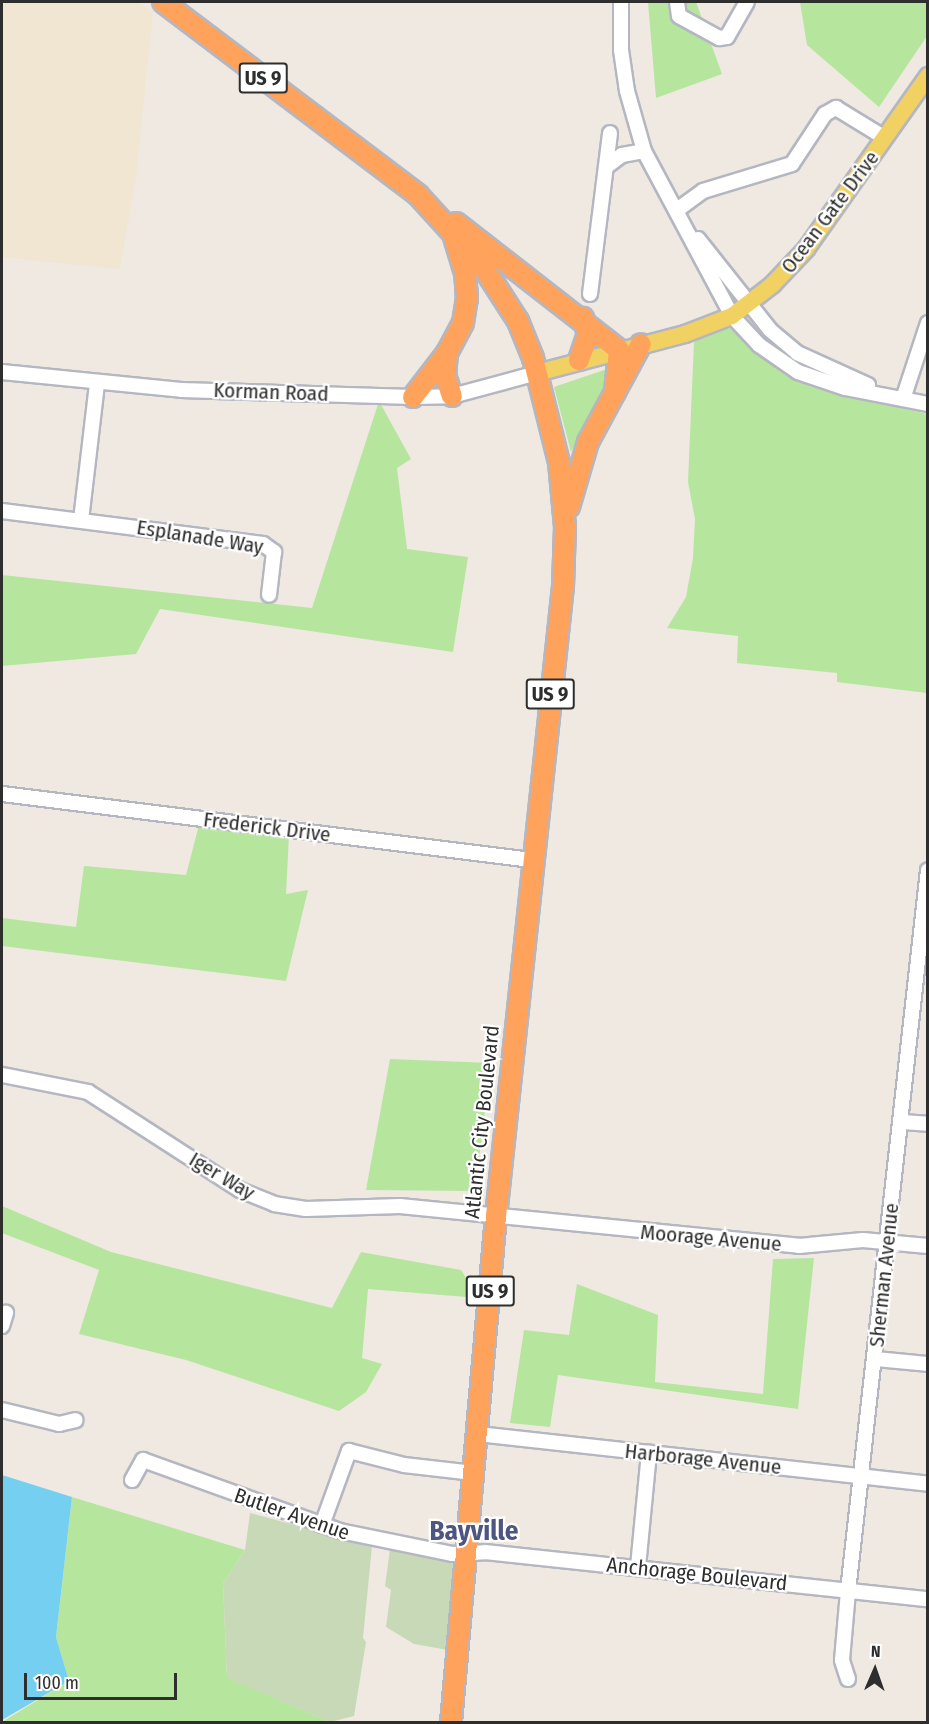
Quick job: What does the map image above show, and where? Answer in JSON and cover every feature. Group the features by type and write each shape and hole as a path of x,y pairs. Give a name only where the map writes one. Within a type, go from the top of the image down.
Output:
{"highway":[{"name":"US 9","path":"163,2 418,195 452,230 506,301 537,373 559,462 565,527"},
{"path":"418,195 583,318 619,350 615,392"},
{"path":"413,397 447,352 463,323 467,299 465,273 452,230"},
{"path":"579,360 588,334 583,318"},
{"path":"565,527 581,460 641,344"},
{"path":"447,352 445,375 452,396"},
{"name":"Atlantic City Boulevard","path":"451,1722 496,1216 532,860 563,586 565,527"}],"main road":[{"name":"Ocean Gate Drive","path":"537,373 579,360 685,334 732,316 788,271 806,249 927,76"}],"street":[{"path":"621,2 625,81 644,151 732,316 759,345 798,372 845,388 927,404"},
{"path":"677,2 679,16 719,38 727,38 747,2"},
{"path":"678,214 703,190 792,164 825,114 836,108 885,138"},
{"path":"590,294 610,133"},
{"path":"606,167 622,155 644,151"},
{"path":"678,214 747,304 797,353 843,376 903,399"},
{"path":"903,399 927,323"},
{"name":"Korman Road","path":"2,372 97,383 413,397 452,396 537,373"},
{"path":"81,520 97,383"},
{"name":"Esplanade Way","path":"2,511 263,544 274,552 269,595"},
{"name":"Frederick Drive","path":"2,794 532,860"},
{"name":"Sherman Avenue","path":"848,1679 842,1660 848,1591 886,1242 921,986 927,870"},
{"name":"Iger Way","path":"2,1075 88,1092 240,1190 274,1204 306,1209 400,1206 496,1216"},
{"path":"902,1122 927,1124"},
{"name":"Moorage Avenue","path":"496,1216 799,1246 886,1242 927,1246"},
{"path":"875,1359 927,1364"},
{"path":"2,1410 59,1424 75,1420"},
{"name":"Harborage Avenue","path":"478,1434 927,1484"},
{"path":"322,1525 349,1451 404,1465 474,1473"},
{"path":"638,1568 649,1454"},
{"name":"Butler Avenue","path":"132,1480 143,1460 322,1525 383,1542 452,1554 467,1553"},
{"name":"Anchorage Boulevard","path":"467,1553 638,1568 927,1599"}],"shaded area":[{"path":"2,2 139,2 153,13 136,176 120,269 2,257"}],"green space":[{"path":"648,2 696,2 722,74 656,98"},
{"path":"800,2 927,2 927,36 879,107 807,45"},
{"path":"722,327 737,330 776,367 809,386 927,414 927,693 837,682 837,673 737,663 738,636 667,628 686,597 693,558 695,519 688,482 694,342"},
{"path":"610,368 609,383 571,452 554,387"},
{"path":"379,401 411,459 397,468 407,549 468,557 453,652 160,609 136,654 2,666 2,575 312,608"},
{"path":"199,825 289,835 286,894 308,890 286,981 2,946 2,918 76,927 84,866 186,875"},
{"path":"390,1059 491,1063 475,1191 366,1190"},
{"path":"2,1206 111,1252 332,1308 361,1252 461,1270 479,1298 368,1289 362,1358 382,1364 366,1392 339,1411 186,1360 79,1334 99,1270 2,1233"},
{"path":"814,1258 798,1409 558,1375 550,1427 510,1423 524,1330 569,1335 577,1284 658,1315 655,1382 763,1394 773,1259"},
{"path":"72,1497 245,1550 223,1584 227,1677 330,1722 2,1722 69,1681 56,1637"},
{"path":"250,1513 372,1546 363,1638 366,1642 354,1716 330,1722 227,1678 223,1584 245,1550"},
{"path":"390,1549 450,1559 457,1565 448,1650 414,1644 386,1627 391,1590 385,1586"}],"water":[{"path":"2,1475 72,1497 56,1637 69,1681 2,1720"}],"district":[{"name":"Bayville","path":"474,1532"}]}
